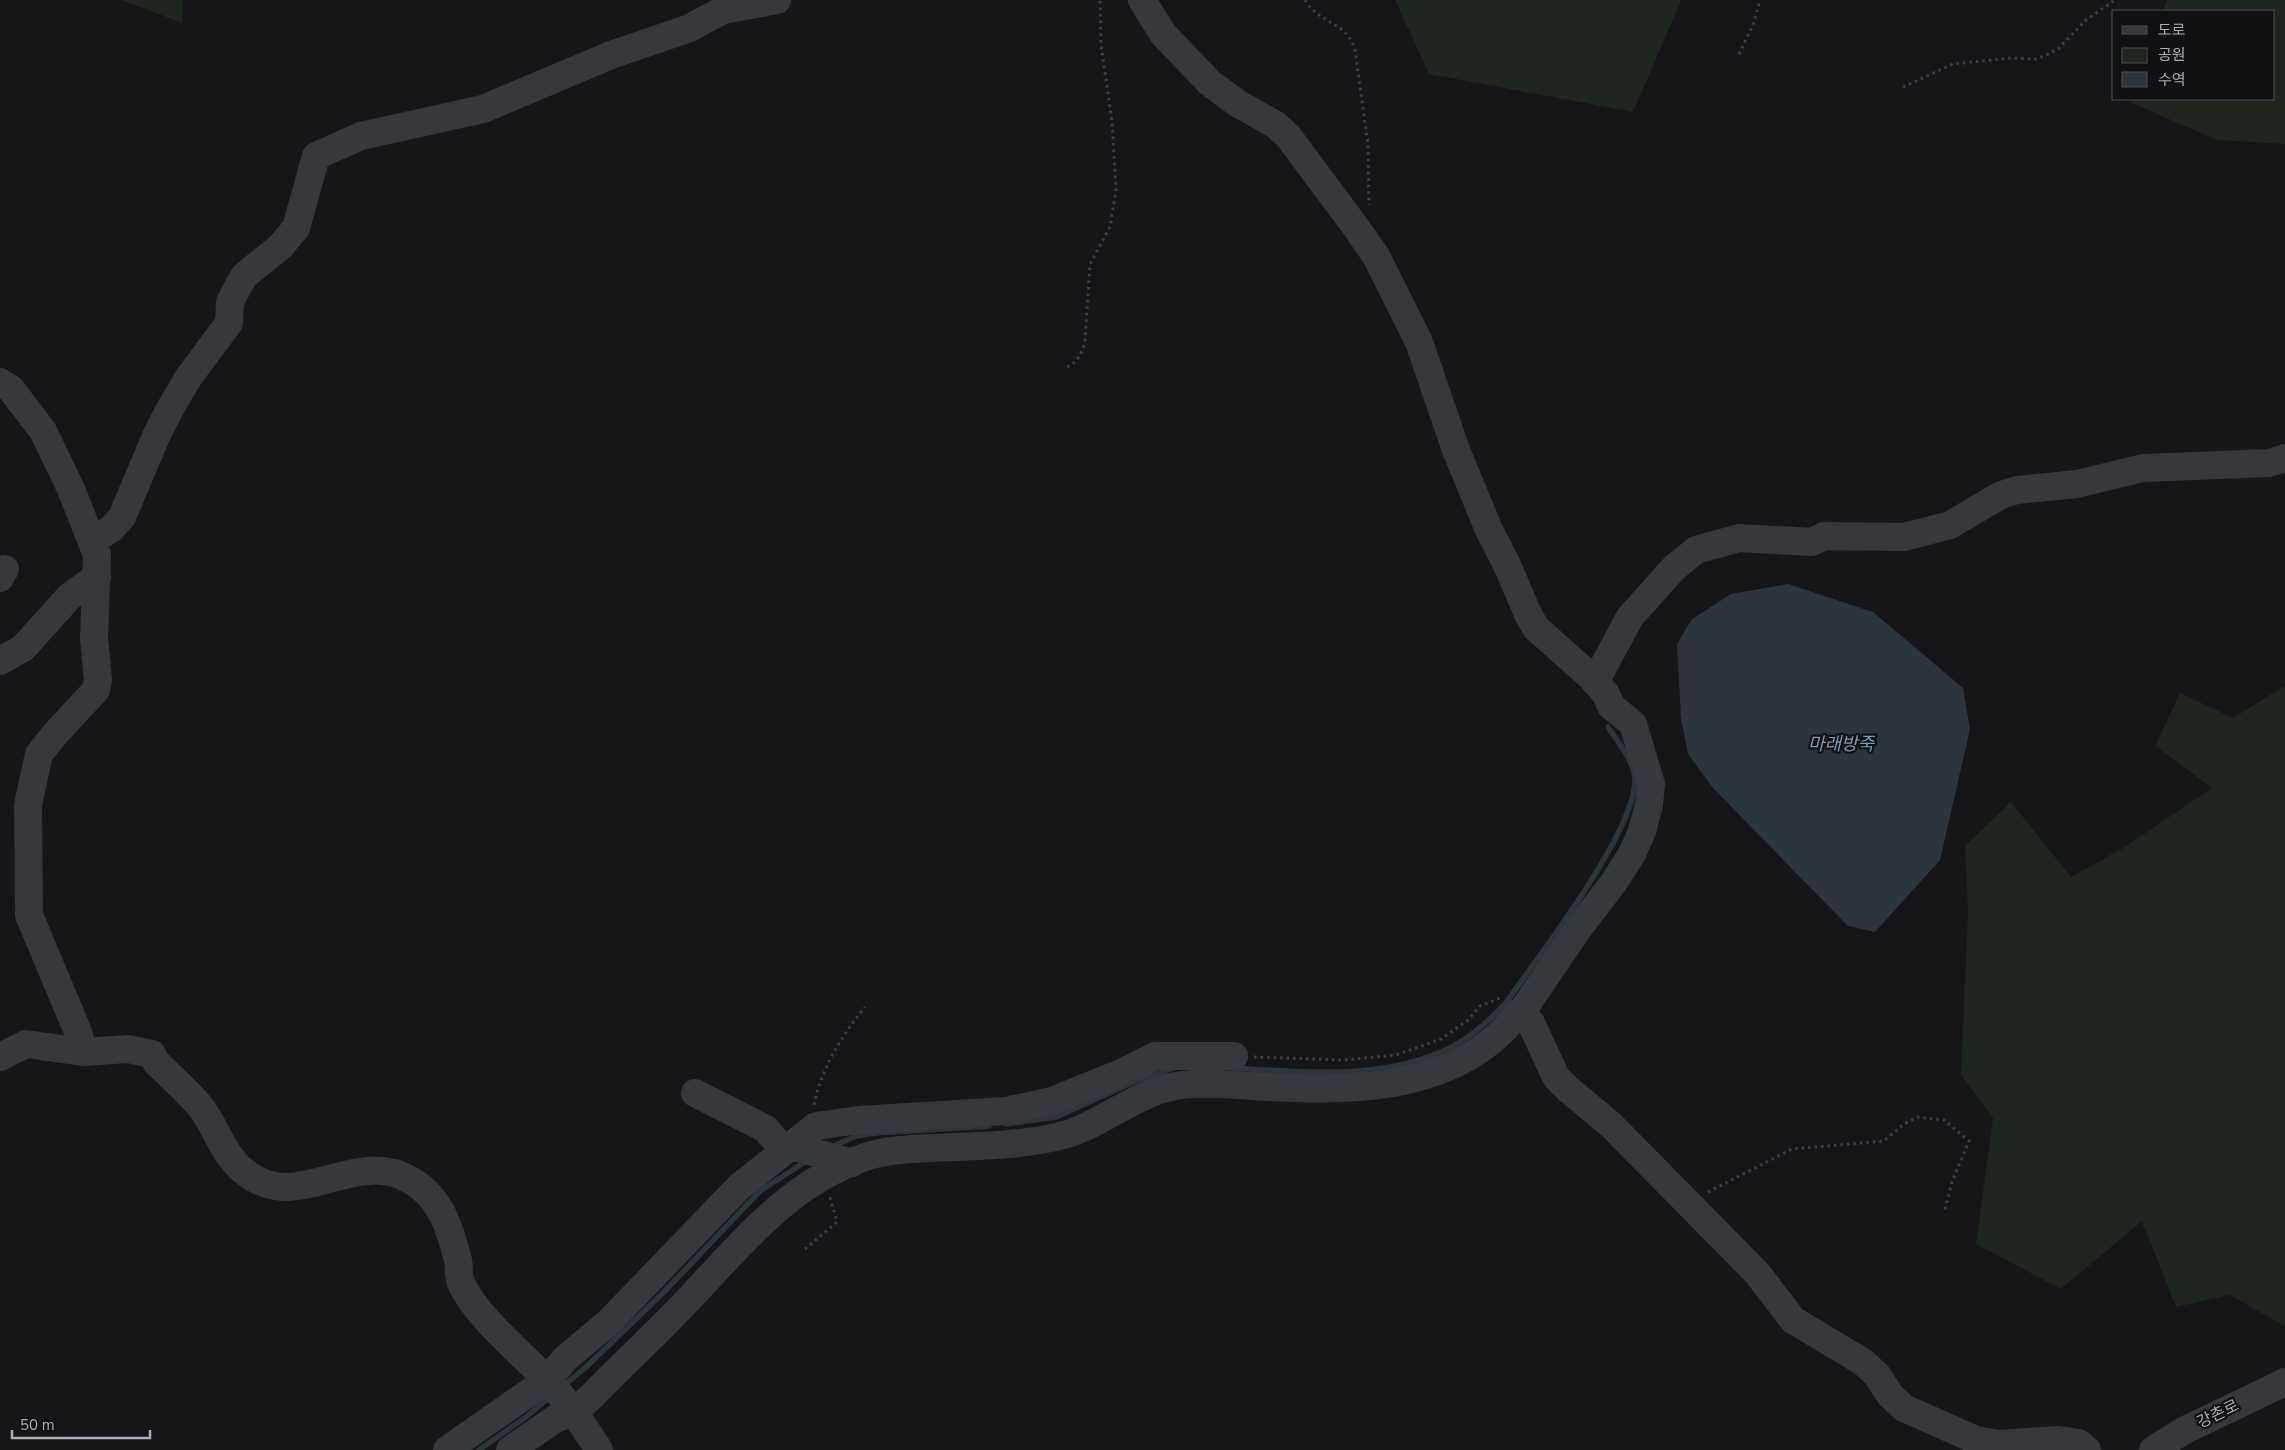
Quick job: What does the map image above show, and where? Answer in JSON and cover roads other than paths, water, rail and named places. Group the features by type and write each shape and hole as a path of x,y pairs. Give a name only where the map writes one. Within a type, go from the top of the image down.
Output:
{"street":[{"path":"92,540 111,529 122,517 170,407 188,378 229,323 230,302 245,275 280,247 296,228 316,156 361,136 483,109 611,55 690,28 723,10 777,0"},
{"path":"1142,0 1163,34 1210,83 1237,103 1276,125 1288,136 1329,189 1376,256 1419,342 1456,450 1528,614 1536,628 1595,682 1606,694 1611,706 1633,724 1651,784 1650,805 1642,831 1632,854 1525,1007 1514,1009"},
{"path":"0,382 11,389 43,431 97,555 94,638 98,672 96,690 39,754 28,804 29,916 78,1032 83,1052"},
{"path":"1595,682 1630,617 1674,568 1696,550 1739,538 1812,542 1824,536 1903,537 1950,525 2002,495 2017,490 2077,484 2144,468 2269,462 2285,458"},
{"path":"0,661 23,648 70,596 97,577"},
{"path":"510,1450 555,1419 574,1412 648,1340 771,1212 787,1198 852,1163 886,1152 1009,1143 1062,1136 1100,1121 1138,1099 1176,1086 1342,1088 1414,1080 1446,1068 1480,1049 1506,1030 1514,1009"},
{"path":"1514,1009 1531,1023 1556,1077 1611,1125 1757,1273 1792,1320 1863,1362 1877,1374 1890,1395 1904,1408 1976,1440 2006,1444 2059,1440 2079,1443 2087,1450"},
{"path":"0,1057 26,1044 83,1052 128,1049 152,1054 156,1062 199,1106 228,1156 252,1177 264,1183 278,1188 293,1187 346,1173 374,1170 395,1174 422,1187 441,1208 458,1261 457,1276 472,1301 547,1380 574,1412 599,1450"},
{"path":"447,1450 547,1380 566,1358 609,1322 739,1187 816,1126 858,1120 1006,1111 1052,1101 1121,1073 1155,1056 1234,1056"},
{"path":"695,1093 766,1129 787,1149 852,1163"},
{"name":"강촌로","path":"2153,1450 2183,1431 2285,1382"}],"water":[{"name":"마래방죽","path":"1788,584 1873,612 1963,688 1970,729 1940,860 1875,932 1848,926 1713,788 1688,754 1681,718 1677,644 1692,619 1731,594"}],"waterway":[{"path":"1233,1068 1338,1072 1391,1067 1416,1061 1450,1048 1476,1031 1491,1018 1505,1004 1560,927 1582,895 1619,832 1630,804 1635,781 1632,767 1608,727"},
{"path":"1006,1124 1056,1117 1136,1081 1174,1068"},
{"path":"829,1148 856,1136 875,1133 989,1126"},
{"path":"562,1387 585,1368 662,1294 760,1191 808,1160"},
{"path":"479,1450 526,1417 551,1396"}]}
